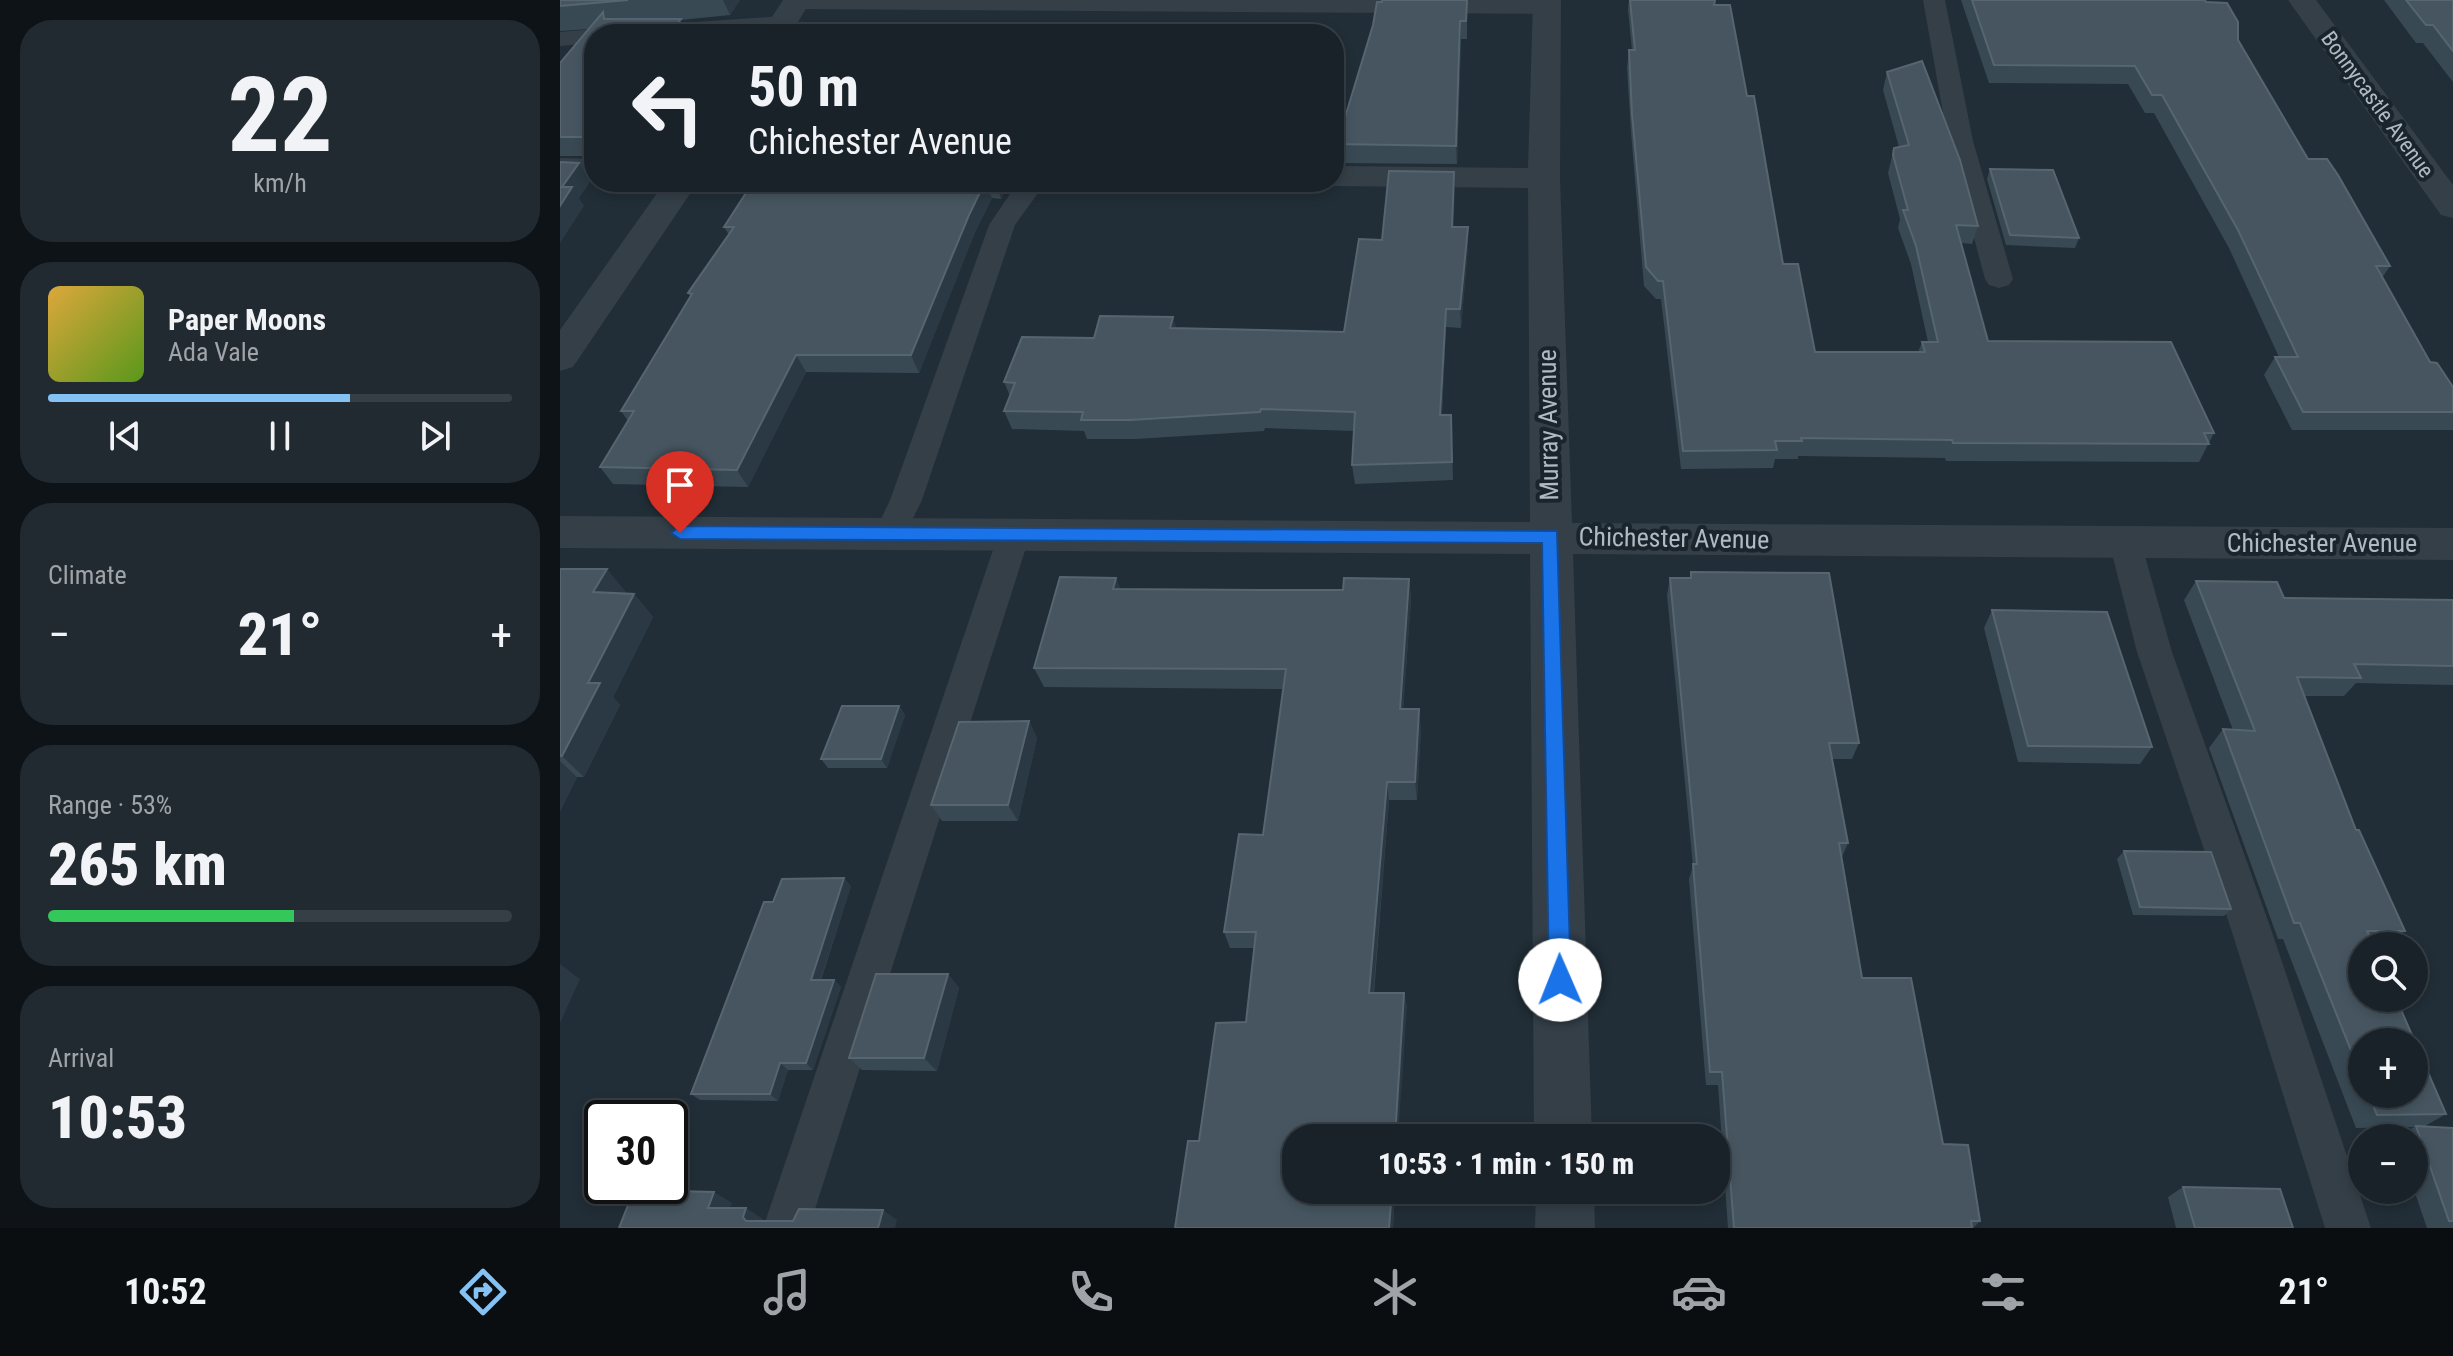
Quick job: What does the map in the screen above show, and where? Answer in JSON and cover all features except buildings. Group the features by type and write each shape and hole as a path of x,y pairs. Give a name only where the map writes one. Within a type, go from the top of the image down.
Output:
{"street":[{"name":"Bonnycastle Avenue","path":"2302,0 2453,208"},
{"name":"Murray Avenue","path":"1547,4 1544,178 1563,1124"},
{"path":"560,168 584,169"},
{"path":"1344,176 1544,178"},
{"path":"560,358 675,192"},
{"name":"Chichester Avenue","path":"560,532 2453,544"},
{"path":"1565,1204 1565,1228"}],"lane":[{"path":"1934,0 1942,57 1969,185 1999,279"},
{"path":"711,24 788,15 1177,13 1312,3 1547,4"},
{"path":"560,39 584,37"},
{"path":"890,534 906,500 1002,225 1024,192"},
{"path":"786,1228 1014,535"},
{"path":"2125,542 2133,581 2166,686 2262,961 2348,1228"}],"route":[{"path":"680,533 1551,536 1560,980"}]}
